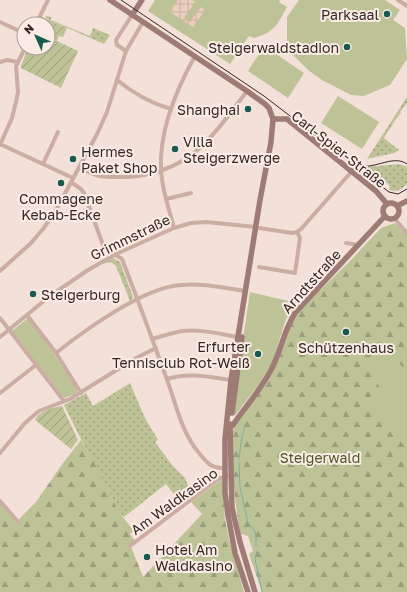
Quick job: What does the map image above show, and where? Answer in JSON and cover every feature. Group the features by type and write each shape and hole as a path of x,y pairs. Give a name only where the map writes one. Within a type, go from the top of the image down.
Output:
{"main road":[{"path":"110,0 196,56 265,104 270,110 273,119 262,201 231,380 228,427 228,476 226,497 230,530 235,553 248,592"},
{"path":"132,15 142,0"},
{"name":"Carl-Spier-Straße","path":"273,119 287,119 376,191 387,204"},
{"path":"397,206 407,201"},
{"path":"392,203 397,206 398,214 394,218 390,219 385,216 383,211 387,204 392,203"},
{"name":"Arndtstraße","path":"228,427 233,425 268,375 276,360 289,322 295,313 359,246 385,216"},
{"path":"228,427 257,228"},
{"path":"228,476 234,516 255,592"}],"street":[{"path":"40,16 48,0"},
{"path":"398,0 407,6"},
{"path":"126,51 115,43 117,37 132,15"},
{"path":"0,22 16,29"},
{"path":"0,271 31,243 55,212 80,168 107,112 126,51 143,22"},
{"path":"21,56 16,66 17,98 14,111 0,144 43,164 72,180 84,193 103,245 122,259 156,348 184,430 198,452 214,468 228,468"},
{"path":"174,228 166,199 161,171 161,152 171,109 183,80 196,56"},
{"path":"0,62 7,60 18,62"},
{"path":"117,80 143,99 171,109"},
{"path":"80,168 105,177 130,178 161,171 182,162 221,126 247,91"},
{"path":"0,131 5,133"},
{"path":"43,164 58,132"},
{"path":"259,268 295,273 300,238 297,232 352,171"},
{"path":"166,199 192,193"},
{"path":"394,218 407,233"},
{"name":"Grimmstraße","path":"0,337 68,283 116,254 174,228 191,223 206,222 292,233 297,232"},
{"path":"346,243 359,246"},
{"path":"56,353 90,328 138,300 159,290 181,284 200,284 246,291"},
{"path":"27,315 56,353 81,393"},
{"path":"0,318 64,402"},
{"path":"152,339 168,334 190,331 238,337"},
{"path":"0,453 25,423 33,416 48,407 64,402 81,393 136,358 156,348"},
{"path":"0,393 36,365"},
{"path":"167,379 192,374 231,380"},
{"name":"Am Waldkasino","path":"130,546 218,479 228,476"},
{"path":"0,501 19,523"}],"green space":[{"path":"155,0 280,0 279,2 287,7 275,27 261,36 254,38 249,36 230,64 148,11"},
{"name":"Steigerwaldstadion","path":"299,0 385,0 400,10 393,20 405,28 407,59 390,85 364,96 351,95 322,80 308,70 287,49 287,17"},
{"path":"56,22 90,36 93,28 110,35 104,44"},
{"path":"56,23 67,28 63,37 59,36 57,41 78,51 61,88 21,68 25,56 56,56"},
{"path":"264,46 304,73 288,98 248,71"},
{"path":"338,96 379,122 362,149 321,123"},
{"path":"407,97 407,103 384,138 399,150 394,153 367,159"},
{"path":"400,164 407,167 407,184 402,189 395,191 390,190 389,185 367,167"},
{"name":"Steigerwald","path":"395,223 407,234 407,592 262,592 249,554 253,551 248,536 241,534 238,521 234,484 232,433 235,425 261,388 291,323 301,309 381,228"},
{"path":"113,258 120,262 133,297 131,301 116,266 111,262 102,264"},
{"name":"Erfurter Tennisclub Rot-Weiß","path":"250,292 297,303 286,319 272,363 259,384 234,417 241,353"},
{"path":"28,318 78,390 75,394 64,398 12,331"},
{"path":"384,346 407,372 407,437 403,441 370,398 381,389 363,363"},
{"path":"130,383 144,416 158,440 155,442 172,465 185,478 189,489 194,495 182,504 166,484 124,517 119,512 64,405 86,393 93,406"},
{"path":"62,406 78,440 71,449 35,420 43,412"},
{"path":"81,440 119,512 134,531 130,534 135,541 130,544 143,577 202,514 191,502 222,479 225,520 244,592 0,592 0,502 16,522 36,502"}],"shaded area":[{"path":"178,0 192,0 195,2 184,18 190,22 201,7 205,10 193,27 170,12"}],"waterway":[{"path":"239,459 245,425"},
{"path":"239,463 240,487 248,523 255,531 256,546"},
{"path":"257,551 255,559 262,592"}],"tram line":[{"path":"121,0 264,96 389,192 398,194 407,189"},
{"path":"355,164 368,166 395,161 401,161 407,164"}],"place":[{"name":"Parksaal","path":"387,14"},
{"name":"Steigerwaldstadion","path":"347,47"},
{"name":"Shanghai","path":"248,109"},
{"name":"Villa Steigerzwerge","path":"175,149"},
{"name":"Hermes Paket Shop","path":"73,159"},
{"name":"Commagene Kebab-Ecke","path":"61,183"},
{"name":"Steigerburg","path":"33,294"},
{"name":"Schützenhaus","path":"346,332"},
{"name":"Erfurter Tennisclub Rot-Weiß","path":"258,354"},
{"name":"Hotel Am Waldkasino","path":"147,557"}]}
